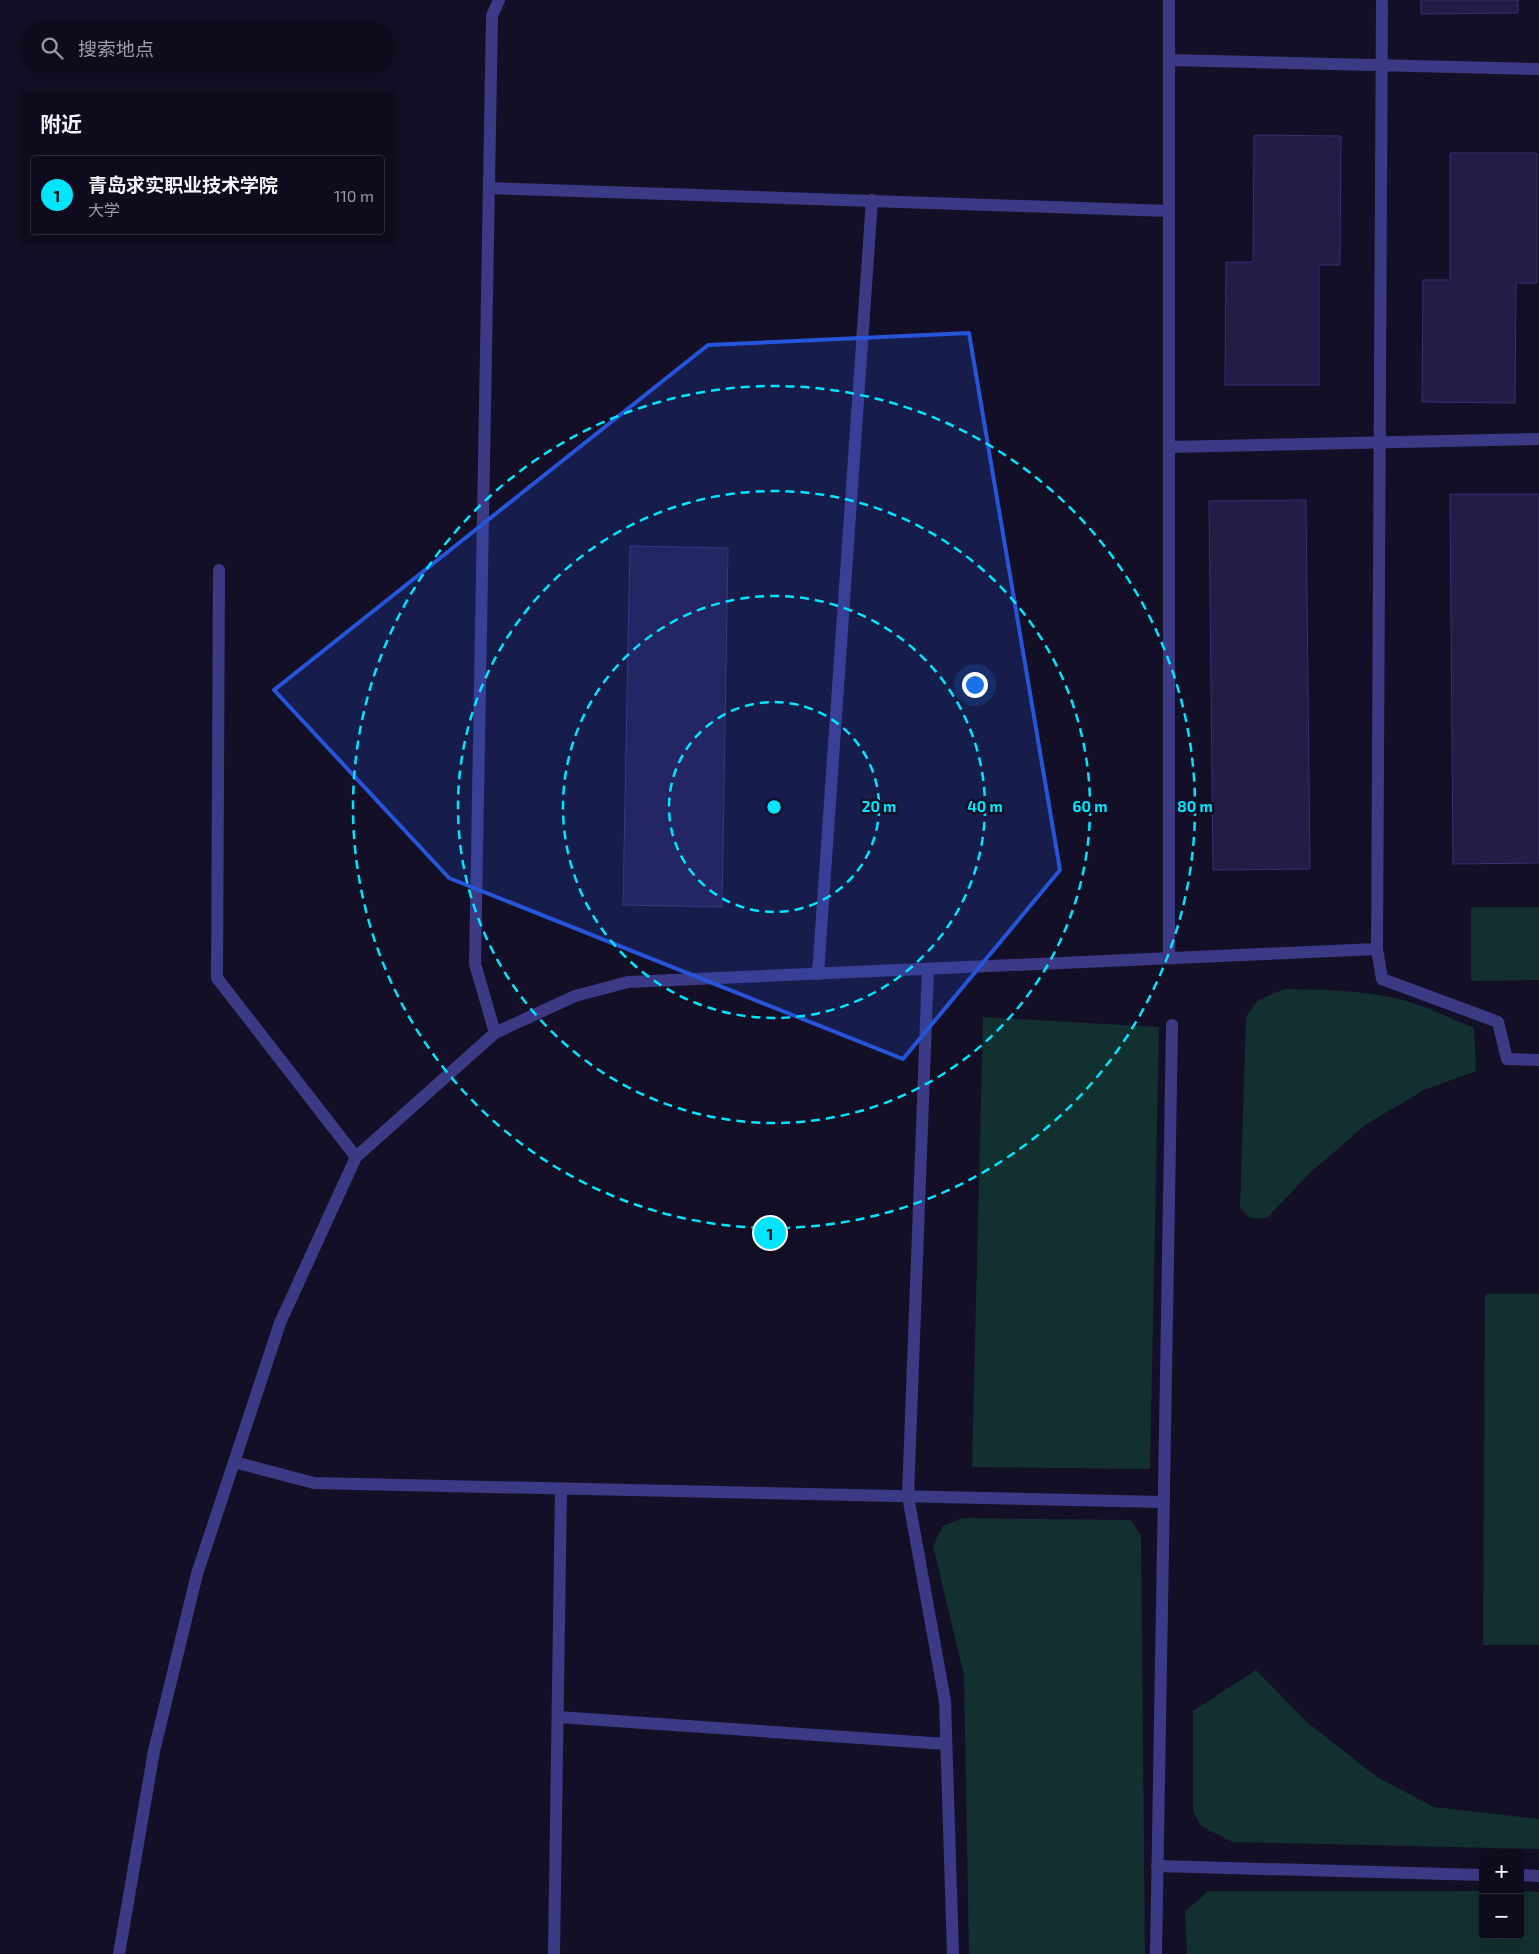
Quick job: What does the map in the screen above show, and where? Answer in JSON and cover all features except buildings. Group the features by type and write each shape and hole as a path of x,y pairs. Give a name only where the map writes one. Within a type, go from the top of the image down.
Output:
{"lane":[{"path":"495,1033 475,964 492,16 499,0"},
{"path":"1169,0 1169,958"},
{"path":"1382,0 1376,949 1382,979 1498,1022 1507,1059 1539,1060"},
{"path":"1169,60 1539,69"},
{"path":"489,188 1169,211"},
{"path":"818,974 872,200"},
{"path":"1169,447 1539,440"},
{"path":"219,570 217,978 356,1157"},
{"path":"119,1954 154,1751 197,1574 280,1323 356,1157 495,1033 575,996 628,982 1376,949"},
{"path":"928,969 908,1496 945,1701 953,1954"},
{"path":"1156,1954 1172,1025"},
{"path":"234,1462 314,1483 1164,1502"},
{"path":"554,1954 561,1489"},
{"path":"558,1717 946,1744"},
{"path":"1157,1866 1479,1874"},
{"path":"1524,1876 1539,1876"}],"highlighted area":[{"path":"969,333 1060,870 903,1059 449,878 274,690 708,345"}],"green space":[{"path":"1471,907 1539,907 1539,980 1471,981"},
{"path":"1284,989 1345,991 1392,997 1440,1013 1474,1028 1476,1071 1424,1090 1365,1125 1309,1174 1267,1218 1250,1218 1240,1208 1246,1017 1257,1001"},
{"path":"983,1017 1159,1027 1150,1469 972,1467"},
{"path":"1485,1294 1539,1294 1539,1645 1483,1645"},
{"path":"963,1518 1131,1520 1141,1536 1145,1954 969,1954 964,1675 933,1546 943,1526"},
{"path":"1256,1670 1308,1723 1377,1777 1434,1807 1539,1819 1539,1849 1233,1842 1201,1826 1193,1811 1193,1711"},
{"path":"1208,1891 1479,1891 1479,1939 1524,1939 1524,1891 1539,1892 1539,1954 1187,1954 1185,1912"}],"place":[{"name":"青岛求实职业技术学院","path":"770,1233"}]}
